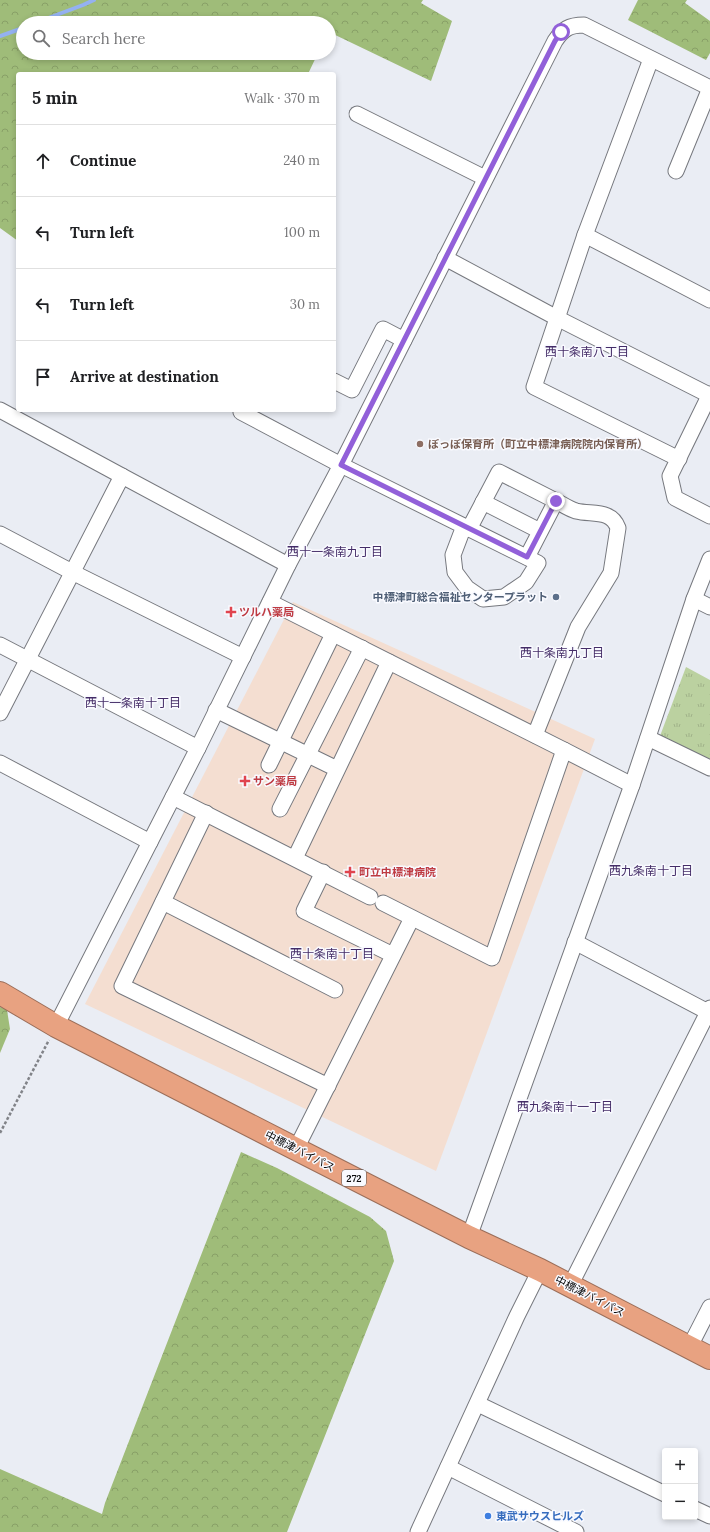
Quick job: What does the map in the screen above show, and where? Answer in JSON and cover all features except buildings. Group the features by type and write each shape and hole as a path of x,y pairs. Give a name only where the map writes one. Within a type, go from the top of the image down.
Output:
{"highway":[{"name":"中標津バイパス","path":"0,993 56,1026 469,1237 540,1270 710,1358"}],"street":[{"path":"56,1026 198,748 288,565 341,465 555,41 561,32 567,27 584,25 710,88 676,171"},
{"path":"651,59 585,236 534,387 679,459"},
{"path":"357,114 485,178"},
{"path":"585,236 710,300"},
{"path":"445,258 557,318 710,395 705,416 670,476 675,498 710,516"},
{"path":"336,382 352,390 383,329 404,340"},
{"path":"0,410 288,565"},
{"path":"241,412 341,465 466,527 527,557 538,563 526,582 504,597 483,599 467,588 455,572 453,555 466,527 483,502 499,472 576,511 600,513 611,517 618,528 611,573 578,627 535,735"},
{"path":"0,713 122,476"},
{"path":"527,557 556,501"},
{"path":"483,502 540,531"},
{"path":"0,534 72,572 243,657"},
{"path":"469,1237 632,785 694,599 710,559"},
{"path":"694,599 710,607"},
{"path":"270,602 632,785"},
{"path":"269,765 333,634"},
{"path":"0,645 198,748"},
{"path":"280,809 362,648"},
{"path":"295,858 388,662"},
{"path":"216,710 337,769"},
{"path":"648,738 710,768"},
{"path":"173,797 492,958 564,750"},
{"path":"0,763 150,842"},
{"path":"206,814 122,986 328,1086"},
{"path":"323,872 304,911 393,955"},
{"path":"163,902 335,990"},
{"path":"296,1149 412,918"},
{"path":"570,1286 709,1011 575,942"},
{"path":"418,1532 478,1404 517,1316 540,1270"},
{"path":"689,1348 710,1307"},
{"path":"478,1404 662,1493"},
{"path":"448,1467 576,1532"},
{"path":"698,1510 710,1516"}],"path":[{"path":"0,1133 56,1026"}],"shaded area":[{"name":"町立中標津病院","path":"293,602 595,739 436,1171 85,1004"}],"green space":[{"path":"0,0 423,0 421,3 452,21 431,81 336,35 336,16 16,16 16,60 315,60 309,72 16,72 16,240 0,228"},
{"path":"638,0 687,0 685,3 710,21 710,53 706,60 628,20"},
{"path":"686,667 710,680 710,759 660,736"},
{"path":"0,1007 7,1010 10,1029 0,1053"},
{"path":"241,1152 277,1168 370,1217 386,1231 394,1261 287,1532 0,1532 0,1469 102,1514"}],"waterway":[{"path":"54,16 94,0"},
{"path":"0,36 16,30"}],"place":[{"name":"ぽっぽ保育所（町立中標津病院院内保育所）","path":"420,444"},
{"name":"中標津町総合福祉センタープラット","path":"556,597"},
{"name":"ツルハ薬局","path":"231,612"},
{"name":"サン薬局","path":"245,781"},
{"name":"町立中標津病院","path":"350,872"},
{"name":"東武サウスヒルズ","path":"488,1516"}],"district":[{"name":"西十条南八丁目","path":"587,352"},
{"name":"西十一条南九丁目","path":"335,552"},
{"name":"西十条南九丁目","path":"562,653"},
{"name":"西十一条南十丁目","path":"133,703"},
{"name":"西九条南十丁目","path":"651,871"},
{"name":"西十条南十丁目","path":"332,954"},
{"name":"西九条南十一丁目","path":"565,1107"}],"route":[{"path":"556,501 527,557 341,465 555,41 561,32"}]}
